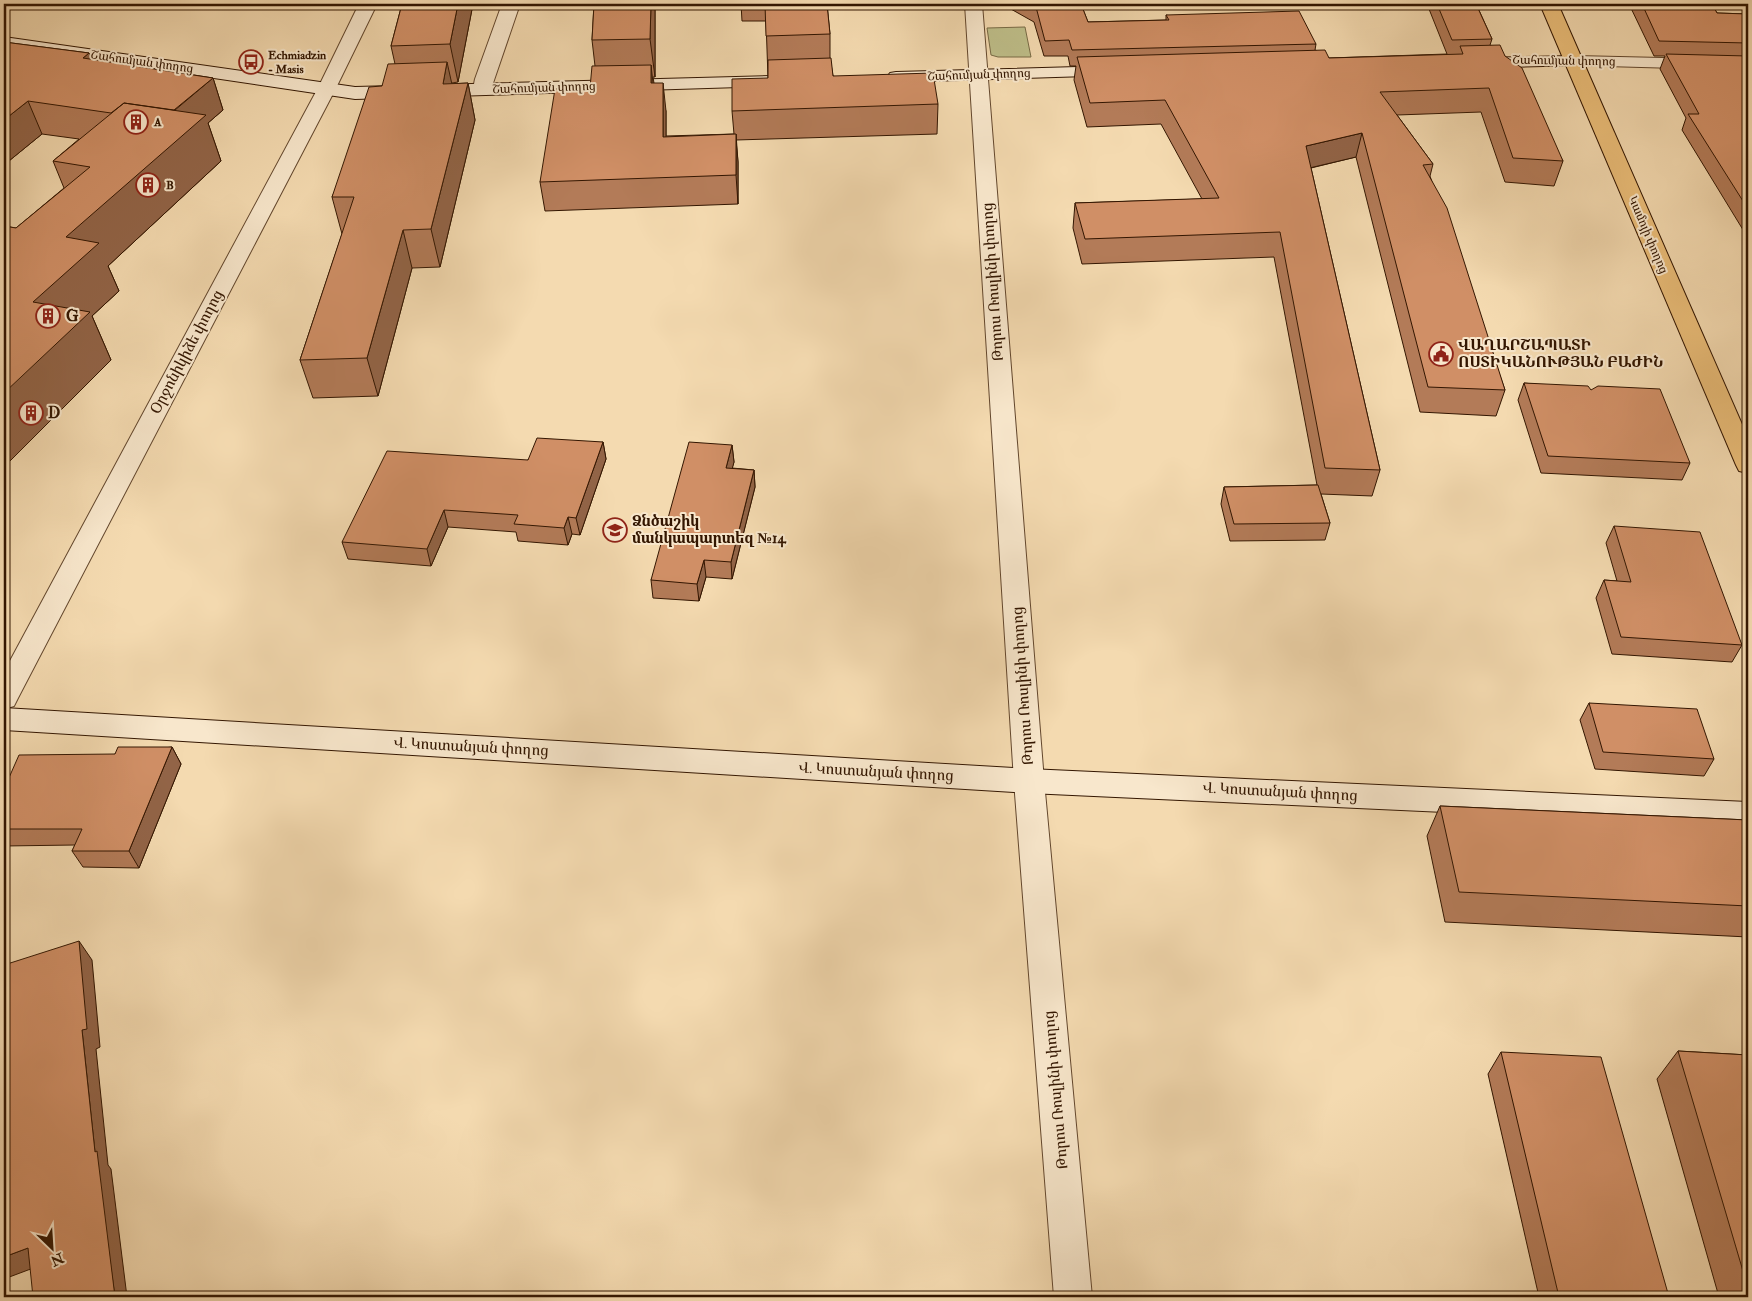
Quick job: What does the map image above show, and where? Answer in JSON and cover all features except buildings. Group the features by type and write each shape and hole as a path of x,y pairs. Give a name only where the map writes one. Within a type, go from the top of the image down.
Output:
{"main road":[{"name":"Կամոյի փողոց","path":"1549,4 1576,61 1592,105 1748,465"}],"street":[{"name":"Օրջոնիկիձե փողոց","path":"4,698 327,88 368,4"},
{"path":"482,90 484,78 511,4"},
{"name":"Թորոս Ռոսլինի փողոց","path":"973,4 1030,781 1073,1297"},
{"name":"Շահումյան փողոց","path":"4,42 355,93 790,80"},
{"name":"Շահումյան փողոց","path":"1460,63 1576,61 1748,65"},
{"name":"Շահումյան փողոց","path":"880,77 1132,71"},
{"name":"Վ. Կոստանյան փողոց","path":"4,719 1030,781 1748,814"}],"green space":[{"path":"1025,27 1031,57 998,57 991,55 987,28"}],"place":[{"name":"Echmiadzin - Masis","path":"251,62"},
{"name":"A","path":"136,122"},
{"name":"B","path":"148,185"},
{"name":"G","path":"48,316"},
{"name":"ՎԱՂԱՐՇԱՊԱՏԻ ՈՍՏԻԿԱՆՈՒԹՅԱՆ ԲԱԺԻՆ","path":"1441,354"},
{"name":"D","path":"31,413"},
{"name":"Ձնծաշիկ մանկապարտեզ №14","path":"615,530"}]}
